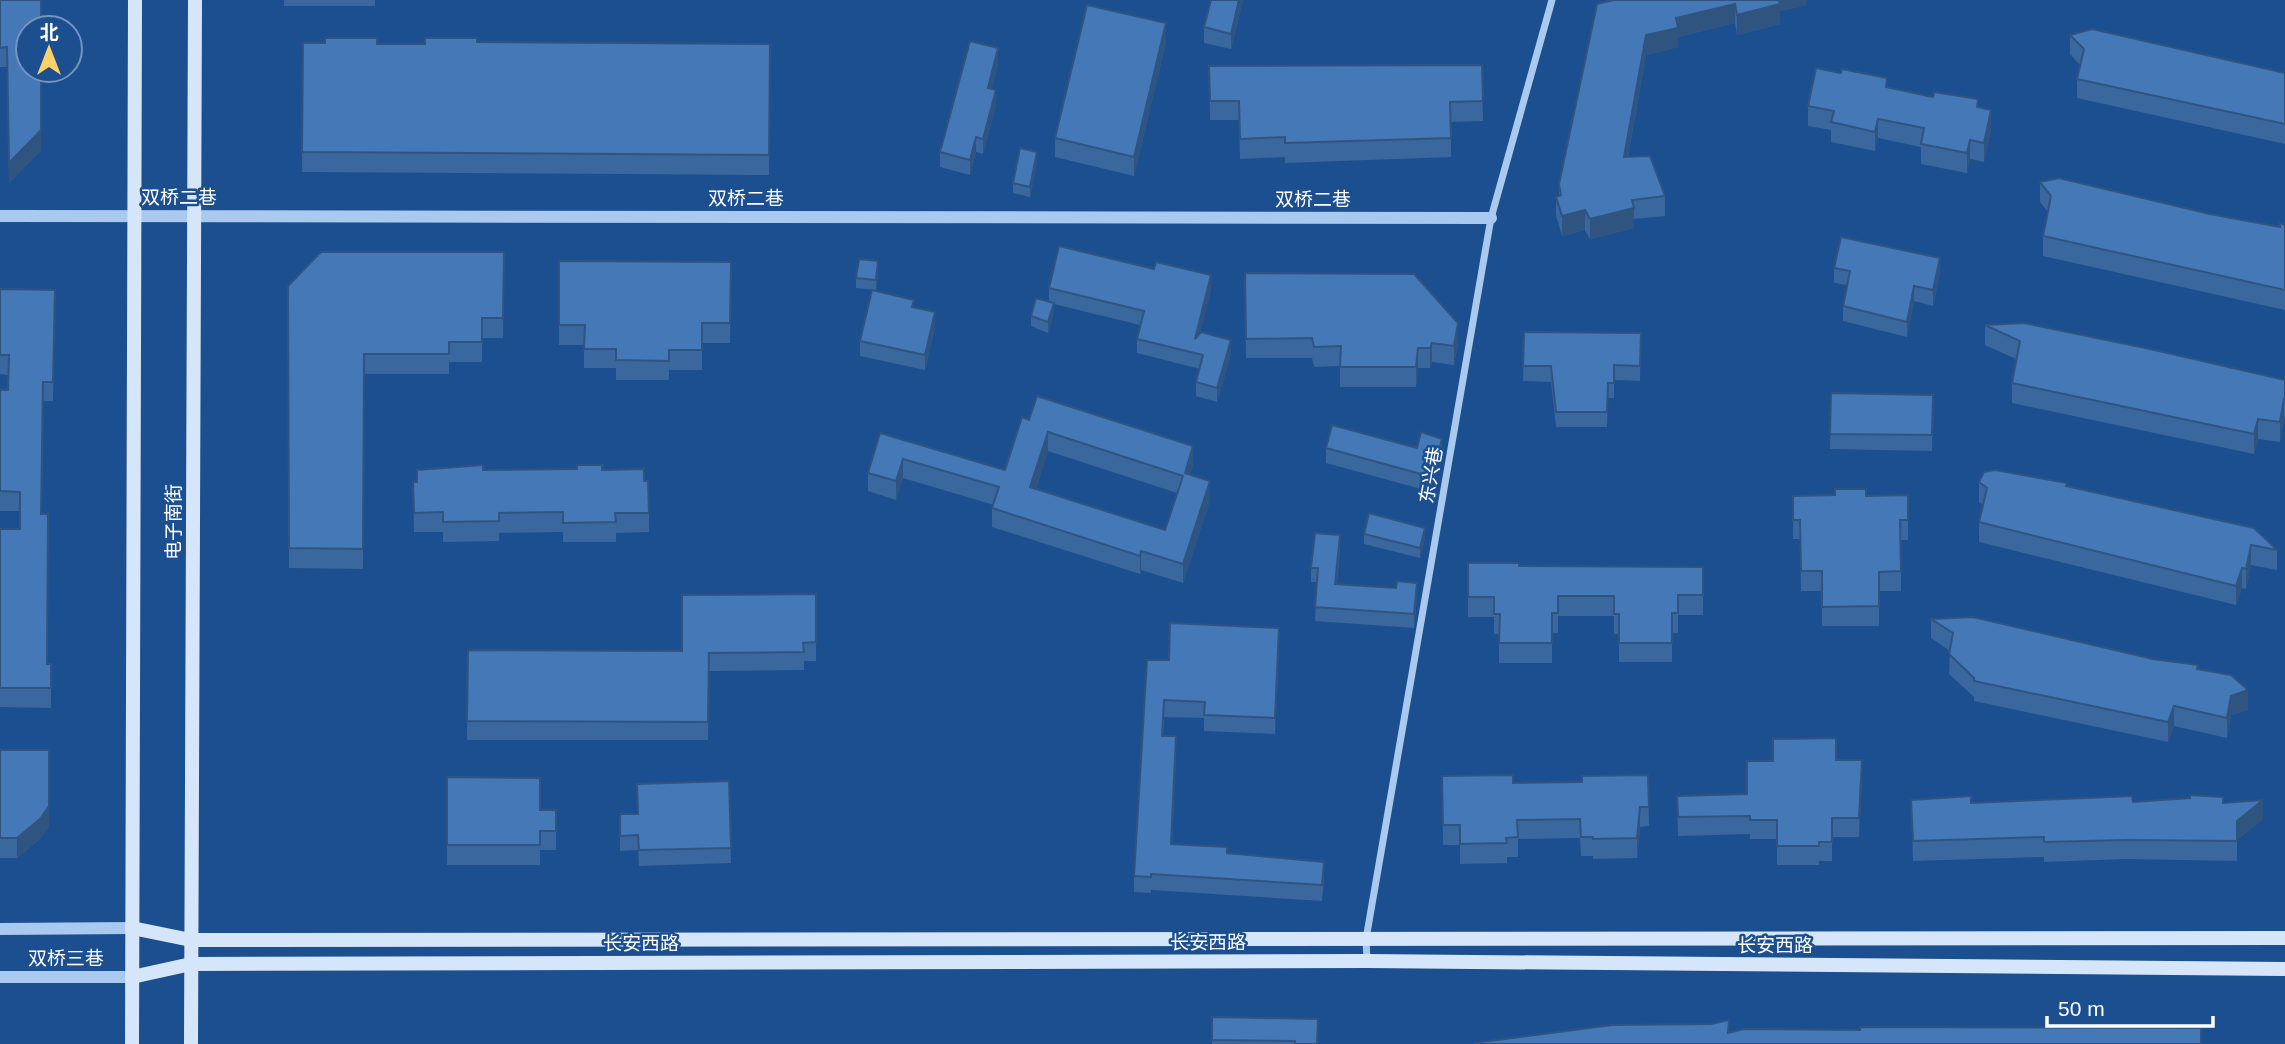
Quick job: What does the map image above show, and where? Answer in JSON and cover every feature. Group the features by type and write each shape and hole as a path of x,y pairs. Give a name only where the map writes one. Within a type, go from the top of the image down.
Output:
{"main road":[{"name":"电子南街","path":"132,1044 135,0"},
{"name":"电子南街","path":"191,1044 195,0"},
{"name":"长安西路","path":"132,928 191,940 2285,939"},
{"name":"长安西路","path":"132,977 191,964 1367,961 2285,969"}],"street":[{"name":"东兴巷","path":"1367,961 1366,939 1491,218 1552,0"},
{"name":"双桥二巷","path":"0,216 1491,218"},
{"name":"双桥三巷","path":"0,929 132,928"},
{"name":"双桥三巷","path":"0,977 132,977"}],"building":[{"path":"0,0 41,0 41,14 14,14 14,84 41,84 41,130 9,163 7,47 0,48"},
{"path":"1211,0 1239,0 1231,34 1204,27"},
{"path":"1614,0 1779,0 1780,4 1737,15 1735,4 1676,18 1678,28 1646,35 1624,157 1650,156 1665,196 1632,200 1634,208 1590,219 1585,210 1562,216 1556,197 1561,195 1559,184 1597,4"},
{"path":"1087,5 1166,23 1134,157 1055,138"},
{"path":"2092,29 2285,73 2285,124 2077,79 2084,49 2070,35"},
{"path":"325,38 377,38 377,44 425,44 425,38 477,38 477,42 770,44 769,155 302,152 303,43 325,43"},
{"path":"970,41 998,48 988,88 996,90 983,139 976,137 970,160 940,152"},
{"path":"1482,65 1483,101 1450,102 1451,138 1285,143 1285,137 1240,139 1239,101 1210,101 1209,66"},
{"path":"1816,68 1841,73 1842,69 1887,78 1886,87 1933,97 1934,92 1978,99 1977,107 1991,110 1984,143 1970,140 1967,153 1921,144 1924,128 1878,119 1875,132 1831,122 1834,111 1808,106"},
{"path":"1020,148 1037,152 1030,187 1013,183"},
{"path":"2059,178 2210,214 2280,227 2280,223 2285,225 2285,290 2043,236 2051,196 2040,182"},
{"path":"1841,237 1940,258 1933,290 1914,286 1907,322 1843,306 1850,271 1834,268"},
{"path":"1059,246 1154,269 1156,262 1211,275 1195,339 1201,332 1231,340 1217,388 1196,382 1203,355 1137,339 1144,311 1049,288"},
{"path":"321,252 504,252 503,318 482,318 482,342 449,342 449,354 364,354 363,549 289,548 288,286"},
{"path":"859,259 878,261 876,280 856,278"},
{"path":"559,261 731,262 730,323 702,323 702,350 669,350 669,361 616,360 616,349 584,349 585,325 559,325"},
{"path":"1245,273 1414,274 1458,323 1454,346 1432,343 1430,348 1418,348 1416,367 1340,367 1341,346 1314,347 1312,338 1246,339"},
{"path":"0,289 55,290 53,382 43,382 41,514 48,514 47,664 51,664 51,688 0,688 0,529 20,529 20,492 0,491 0,390 8,390 9,355 0,355"},
{"path":"872,290 914,300 912,307 935,312 925,355 860,341"},
{"path":"1036,298 1054,303 1048,322 1031,316"},
{"path":"2024,323 2285,380 2285,399 2280,422 2258,419 2254,434 2012,383 2020,341 1985,325"},
{"path":"1524,332 1641,333 1640,366 1614,365 1614,383 1608,383 1607,412 1556,412 1551,366 1523,366"},
{"path":"1831,393 1933,395 1932,435 1830,434"},
{"path":"1037,396 1193,446 1185,473 1210,481 1183,564 1141,551 1140,556 992,508 999,487 903,459 896,481 868,473 880,433 1005,470 1022,417 1029,420","holes":["1048,432 1183,476 1165,530 1030,487"]},
{"path":"1332,425 1417,448 1421,432 1442,439 1432,477 1326,448"},
{"path":"483,465 483,470 577,469 577,465 602,465 602,470 644,469 644,481 648,481 649,513 615,513 616,522 563,523 563,512 499,513 499,521 443,522 443,512 414,513 413,482 417,482 417,470"},
{"path":"1995,470 2067,483 2066,486 2254,528 2277,550 2251,545 2246,569 2242,568 2236,586 1979,522 1987,488 1979,482 1984,472"},
{"path":"1835,489 1866,489 1866,496 1908,495 1908,520 1900,520 1901,571 1879,572 1879,606 1822,607 1822,571 1801,571 1800,520 1793,520 1793,496 1835,495"},
{"path":"1369,513 1425,528 1420,548 1364,534"},
{"path":"1315,533 1340,535 1335,584 1396,588 1397,581 1417,583 1414,614 1315,607 1318,568 1311,568"},
{"path":"1468,563 1519,563 1519,566 1703,567 1703,595 1678,595 1678,613 1672,613 1672,643 1619,643 1619,614 1614,614 1614,596 1558,596 1558,613 1552,613 1552,643 1499,643 1500,614 1494,614 1494,597 1468,597"},
{"path":"816,594 816,642 803,643 804,652 709,653 708,722 467,721 468,650 682,651 682,595"},
{"path":"1973,617 2153,659 2198,665 2197,669 2231,675 2248,690 2231,696 2227,718 2174,706 2168,722 1974,681 1949,654 1953,633 1931,619"},
{"path":"1170,623 1279,628 1275,718 1204,715 1205,702 1164,700 1162,736 1176,736 1171,844 1227,847 1227,853 1324,862 1322,885 1151,874 1151,877 1134,876 1147,660 1169,660"},
{"path":"1836,738 1836,760 1862,760 1859,818 1832,818 1832,842 1819,842 1819,846 1777,846 1777,820 1750,820 1750,816 1678,817 1677,796 1747,794 1747,761 1773,761 1773,739"},
{"path":"0,750 49,750 49,806 40,819 17,838 0,838"},
{"path":"1513,775 1513,783 1582,782 1582,776 1648,775 1649,807 1640,807 1637,838 1581,837 1580,819 1517,820 1518,837 1506,838 1507,843 1460,844 1460,825 1443,825 1442,776"},
{"path":"447,777 540,778 540,810 556,810 556,831 540,831 540,845 447,845"},
{"path":"729,781 731,848 639,850 638,835 620,836 620,814 638,814 637,784"},
{"path":"2190,795 2223,797 2223,803 2263,800 2237,821 2237,841 2044,842 2044,837 1913,841 1911,800 1971,796 1971,803 2132,796 2133,802 2190,798"},
{"path":"1212,1017 1318,1019 1317,1044 1295,1044 1295,1041 1212,1040"},
{"path":"1729,1020 1728,1033 1744,1029 1860,1030 1860,1027 2201,1028 2201,1044 1474,1044 1612,1025 1711,1024"}]}
